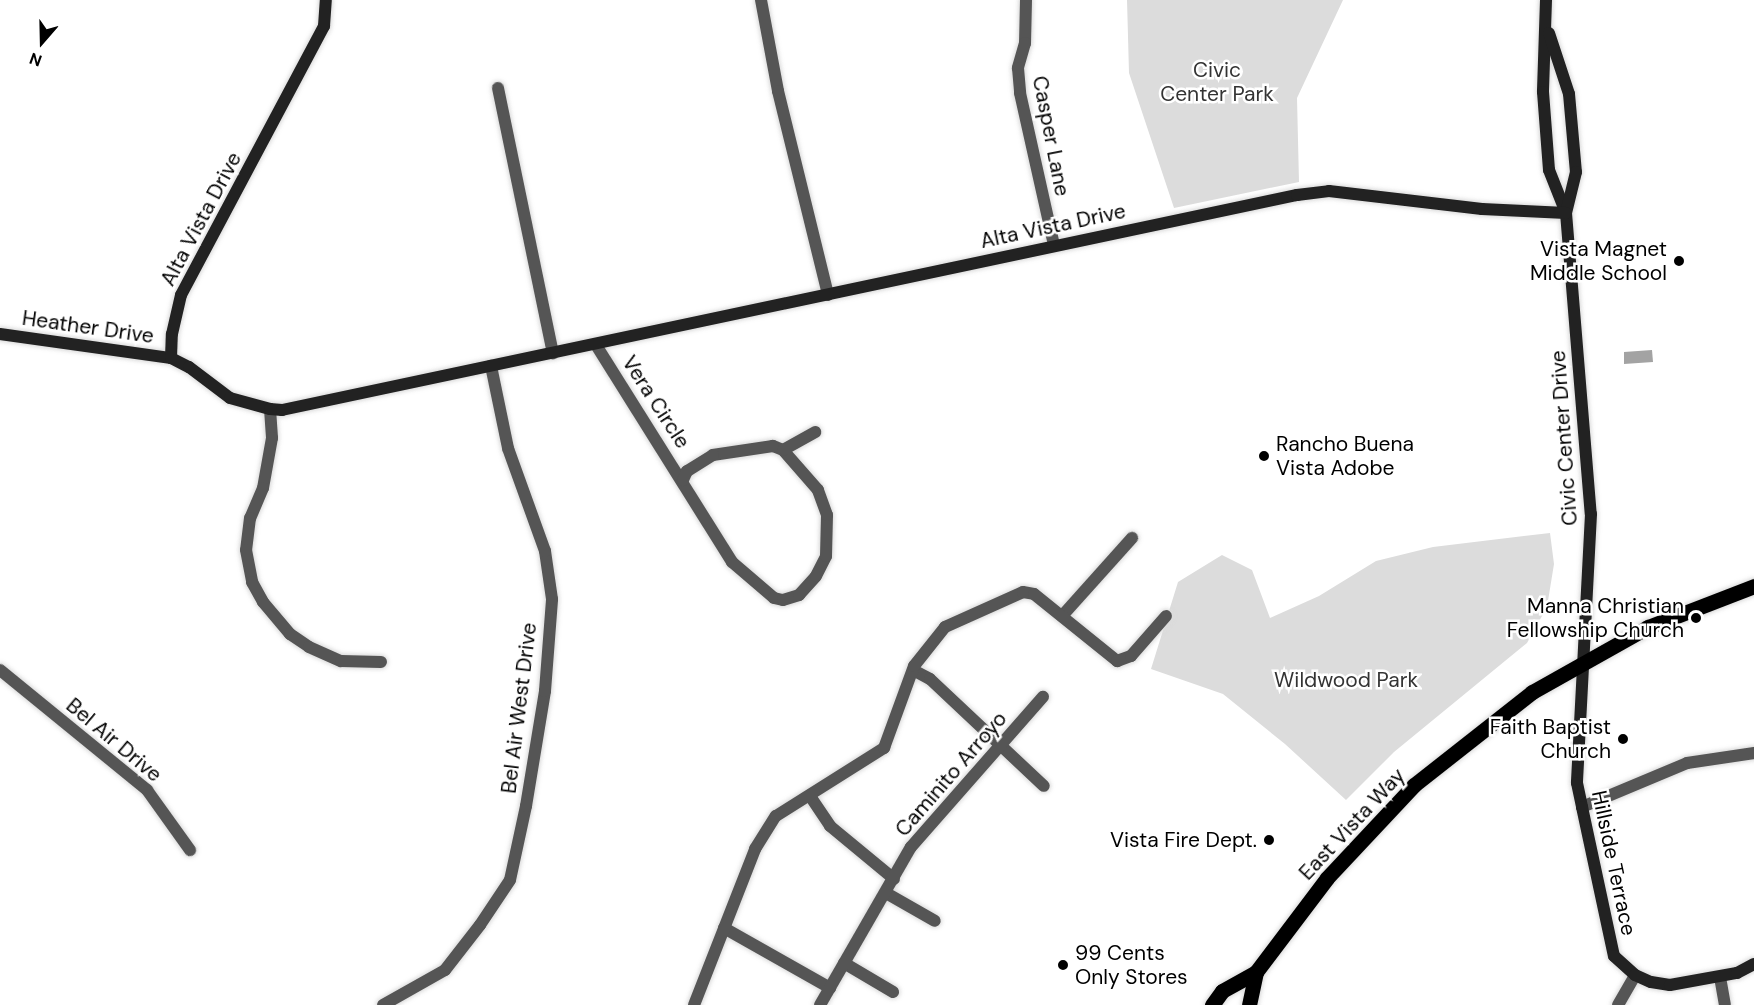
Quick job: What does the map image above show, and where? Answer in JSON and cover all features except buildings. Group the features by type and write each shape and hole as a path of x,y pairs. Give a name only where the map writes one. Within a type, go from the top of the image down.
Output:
{"main road":[{"name":"East Vista Way","path":"1212,1005 1222,991 1256,972 1327,878 1414,785 1540,686 1672,615 1754,586"},
{"name":"East Vista Way","path":"1249,1005 1256,972"}],"street":[{"name":"Alta Vista Drive","path":"326,0 324,26 181,295 172,334 171,358 189,367 230,398 270,409 282,410 596,345 1054,245 1297,195 1329,191 1482,209 1566,213"},
{"path":"761,0 778,91 828,295"},
{"name":"Casper Lane","path":"1026,0 1025,43 1018,68 1020,93 1054,245"},
{"name":"Civic Center Drive","path":"1546,0 1543,92 1549,170 1566,213 1591,514 1584,661"},
{"name":"Civic Center Drive","path":"1546,26 1569,94 1576,172 1566,213"},
{"path":"498,87 553,353"},
{"name":"Heather Drive","path":"0,334 171,358"},
{"name":"Vera Circle","path":"596,345 683,480 732,562 774,598 783,600 799,595 816,576 826,556 827,515 818,490 783,450 773,446 713,455 700,460 687,471 683,480"},
{"name":"Bel Air West Drive","path":"383,1005 445,970 480,925 510,880 526,806 545,691 552,599 545,551 508,448 491,366"},
{"path":"270,409 272,438 263,488 250,518 246,550 252,582 263,602 290,634 309,647 341,661 381,662"},
{"path":"783,450 815,432"},
{"path":"1062,616 1132,538"},
{"path":"694,1005 755,849 776,816 884,748 913,670 945,627 1023,592 1034,594 1118,661 1131,656 1166,616"},
{"name":"Hillside Terrace","path":"1584,661 1577,783 1614,956 1635,975 1651,982 1670,985 1737,973 1754,964"},
{"name":"Bel Air Drive","path":"0,670 147,790 190,850"},
{"path":"913,670 930,679 1044,786"},
{"name":"Caminito Arroyo","path":"820,1005 911,847 1043,697"},
{"path":"1582,807 1687,763 1754,753"},
{"path":"810,796 830,826 894,879"},
{"path":"885,894 935,921"},
{"path":"724,928 830,988"},
{"path":"844,963 893,992"},
{"path":"1618,1005 1635,975"},
{"path":"1720,977 1725,1005"}],"green space":[{"name":"Civic Center Park","path":"1127,0 1343,0 1297,98 1299,182 1174,208 1129,73"},
{"name":"Wildwood Park","path":"1550,533 1554,564 1547,607 1527,643 1394,752 1346,800 1285,744 1223,694 1151,669 1178,582 1222,555 1252,570 1270,618 1319,596 1376,561 1433,547"}],"shaded area":[{"path":"1652,350 1653,362 1624,364 1624,352"}],"place":[{"name":"Vista Magnet Middle School","path":"1679,261"},
{"name":"Rancho Buena Vista Adobe","path":"1264,456"},
{"name":"Manna Christian Fellowship Church","path":"1696,618"},
{"name":"Faith Baptist Church","path":"1623,739"},
{"name":"Vista Fire Dept.","path":"1269,840"},
{"name":"99 Cents Only Stores","path":"1063,965"}]}
